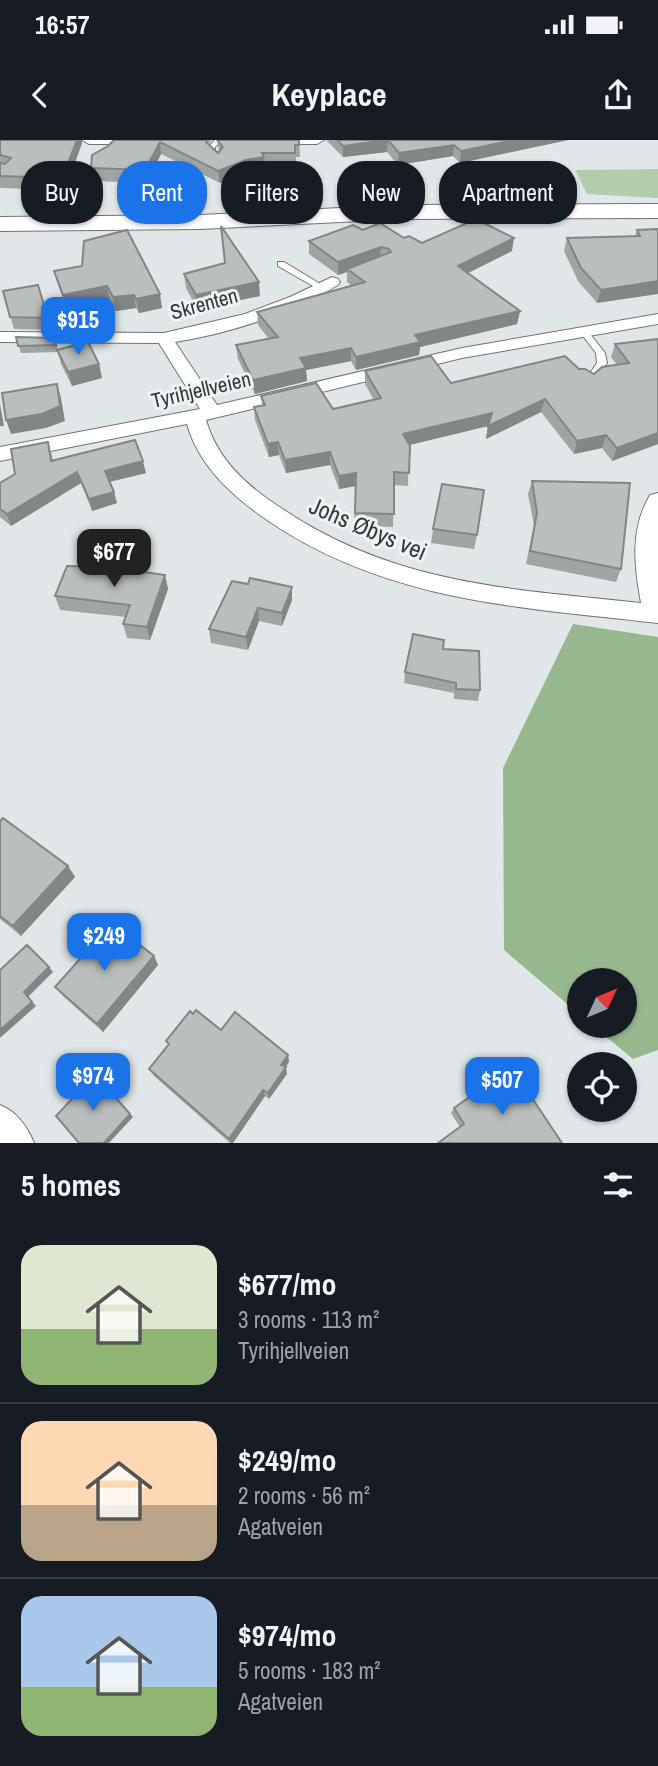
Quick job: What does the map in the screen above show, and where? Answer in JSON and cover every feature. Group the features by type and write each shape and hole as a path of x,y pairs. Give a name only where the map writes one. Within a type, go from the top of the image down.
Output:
{"main road":[{"path":"0,224 200,222 402,212 658,211"}],"street":[{"path":"89,140 116,146 152,140"},
{"path":"265,140 317,140"},
{"name":"Skrenten","path":"0,337 164,338 190,335 311,296 334,283"},
{"name":"Tyrihjellveien","path":"0,454 203,414 462,353 658,319"},
{"name":"Skrenten","path":"164,338 203,414"},
{"name":"Johs Øbys vei","path":"203,414 206,448 228,476 270,513 351,556 386,570 450,589 657,613 646,556 648,522 658,500"},
{"path":"0,1123 16,1143"}],"lane":[{"path":"219,140 212,146 212,152 219,160"},
{"path":"281,264 334,283"},
{"path":"583,332 600,353 602,363 589,382"}],"green space":[{"path":"658,169 658,198 587,194 577,170"},
{"path":"573,624 658,637 658,1050 637,1058 637,1052 625,1052 608,1038 637,1038 637,968 567,968 567,1004 504,950 503,768"}],"building":[{"path":"0,140 77,140 69,161 21,161 21,177 0,176 0,163 5,164 11,158 0,155"},
{"path":"114,140 206,140 218,153 223,147 217,140 299,140 299,145 295,145 295,153 262,153 264,157 221,161 221,170 218,171 207,166 207,161 198,161 160,142 150,161 117,161 117,169 103,168 103,161 92,161 92,155"},
{"path":"337,140 388,140 343,146"},
{"path":"388,140 515,140 461,151 454,145 399,153"},
{"path":"382,224 404,238 409,236 422,243 465,224 486,224 514,238 458,266 520,311 415,335 420,342 356,357 351,348 300,358 306,368 253,380 236,345 278,337 257,312 365,282 347,269 391,252 381,247 338,262 309,241 353,225 363,230"},
{"path":"221,226 259,282 196,295 184,274 225,263"},
{"path":"658,229 658,281 601,290 581,268 567,238 640,236 637,230"},
{"path":"127,230 160,294 136,299 134,295 113,297 107,286 63,295 54,271 82,266 84,241"},
{"path":"38,285 48,318 10,317 3,291"},
{"path":"16,337 54,338 56,345 18,346"},
{"path":"658,339 658,433 617,448 606,435 577,441 545,399 488,426 492,413 403,434 410,446 409,473 394,472 394,514 355,513 356,473 339,476 330,452 285,460 278,442 268,444 254,407 265,405 261,396 316,383 333,409 381,398 365,371 431,356 451,383 565,356 579,369 594,374 602,367 629,363 615,344"},
{"path":"88,342 99,364 68,372 57,350"},
{"path":"57,384 60,406 42,414 6,420 2,393"},
{"path":"135,440 143,461 105,471 114,492 89,499 77,472 7,514 0,509 0,483 15,474 11,449 48,442 51,461"},
{"path":"532,481 630,483 621,569 530,551 537,513"},
{"path":"442,484 484,490 477,535 433,529"},
{"path":"67,566 109,567 165,575 147,627 123,624 130,605 55,596"},
{"path":"250,578 292,587 282,613 258,608 246,637 209,629 232,581 248,584"},
{"path":"413,634 444,640 443,649 479,651 480,690 456,689 456,683 405,672"},
{"path":"3,818 68,866 13,926 0,916 0,821"},
{"path":"112,923 154,956 97,1024 55,987"},
{"path":"27,945 49,967 24,992 32,1002 0,1030 0,970"},
{"path":"196,1010 221,1030 235,1012 288,1055 281,1065 286,1067 268,1093 263,1090 229,1139 149,1069 169,1044 166,1041 190,1011 193,1014"},
{"path":"506,1071 517,1087 522,1083 562,1143 438,1143 464,1124 454,1108"},
{"path":"95,1074 130,1114 104,1143 79,1143 56,1116"}]}
